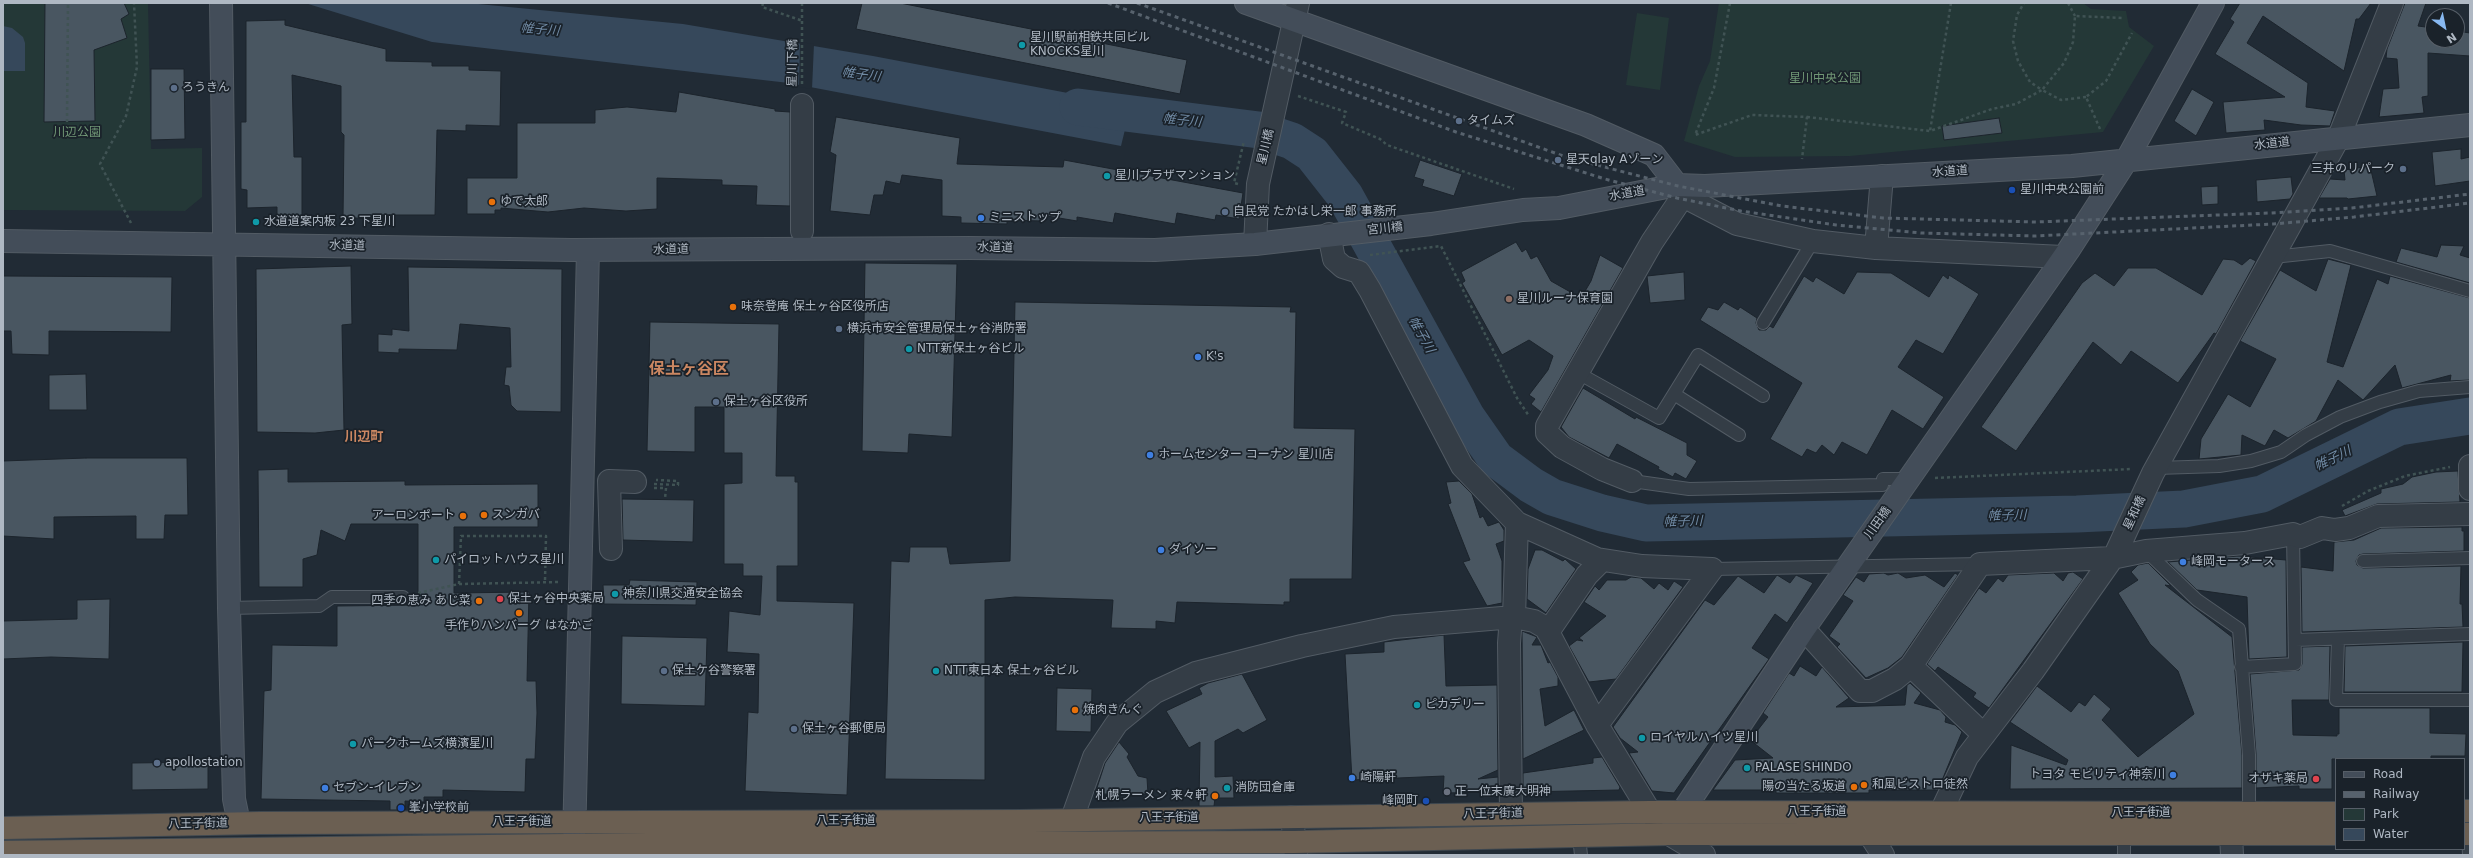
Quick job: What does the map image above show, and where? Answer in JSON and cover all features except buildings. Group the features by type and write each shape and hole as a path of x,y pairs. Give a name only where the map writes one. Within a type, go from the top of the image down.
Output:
{"highway":[{"name":"八王子街道","path":"3,828 239,823 1020,821 1072,819 1650,812 2335,813"},
{"name":"八王子街道","path":"3,852 421,851 574,845 648,849 779,850 1580,846 1669,834 1870,835 2124,845 2231,845 2335,834"}],"street":[{"path":"221,3 226,244 229,608 234,798 244,852"},
{"path":"1246,3 1296,11 1586,125 1654,155 1680,190 1737,224 1813,241 1876,248 2063,257"},
{"name":"川田橋","path":"1669,834 1681,812 1804,629 2063,257 2126,161 2213,3"},
{"name":"星和橋","path":"1941,812 1967,757 2033,671 2114,555 2155,470 2339,137 2392,3"},
{"name":"星川橋","path":"1256,244 1258,184 1296,11"},
{"path":"802,104 802,231"},
{"name":"水道道","path":"1431,224 1522,210 1559,208 1705,186 2126,161 2339,137 2470,125"},
{"path":"1876,248 1882,176"},
{"path":"1632,481 1602,469 1562,446 1547,433 1547,426 1680,190"},
{"name":"宮川橋","path":"1334,234 1431,224"},
{"path":"1334,234 1334,259 1343,267 1359,272 1462,466 1518,523 1556,542 1602,560 1642,566 1712,569"},
{"name":"水道道","path":"3,241 588,250 969,248 1139,251 1256,244 1334,234"},
{"path":"574,845 588,250"},
{"path":"2470,466 2470,489"},
{"path":"611,549 609,481 646,483"},
{"path":"1804,629 1860,692 1872,691 1895,679 1912,666 1980,564 2114,555 2245,543 2293,534 2300,537 2322,528 2335,530 2349,528 2378,516 2470,514"},
{"path":"1511,814 1509,643 1518,523"},
{"path":"1548,632 1587,575 1602,560"},
{"path":"1597,726 1712,569"},
{"path":"1072,819 1094,757 1117,723 1162,689 1196,673 1302,646 1394,627 1512,617 1534,621 1548,632 1597,726 1650,812 1669,834 1704,855"},
{"path":"1912,666 1984,735"},
{"path":"2231,845 2249,814"},
{"path":"1292,817 1295,848"},
{"path":"1870,835 1884,855"}],"lane":[{"path":"1763,323 1813,241"},
{"path":"2273,257 2330,251 2470,291"},
{"path":"1578,373 1659,418 1698,355 1763,396"},
{"path":"2155,470 2219,466 2251,461 2281,452 2306,435 2340,417 2380,402 2419,391 2470,387"},
{"path":"1674,394 1740,434"},
{"path":"1632,481 1689,489 1882,486 1883,478 1909,479"},
{"path":"2241,667 2295,664 2293,534"},
{"path":"2146,551 2197,600 2239,629 2249,755 2249,814"},
{"path":"2363,561 2470,558"},
{"path":"1712,569 1980,564"},
{"path":"229,608 320,606 332,597 403,597"},
{"path":"2295,640 2470,634"},
{"path":"2338,639 2336,700 2470,700"}],"path":[{"path":"67,122 68,3"},
{"path":"132,225 100,164 126,116 137,67 134,3"},
{"path":"763,3 762,6 803,21"},
{"name":"星川下橋","path":"802,3 802,104"},
{"path":"1730,3 1714,88 1695,136 1752,115 1808,117 1930,131 1992,109 2016,104 2042,90 2064,63 2073,42 2075,16 2068,3"},
{"path":"1930,131 1951,3"},
{"path":"2024,3 2017,15 2013,41 2018,62 2030,82 2060,100 2086,97 2106,81 2132,33"},
{"path":"2075,16 2123,18"},
{"path":"2086,97 2100,129"},
{"path":"1277,100 1346,112 1342,123 1380,139 1387,145 1519,191"},
{"path":"1802,159 1808,117"},
{"path":"1334,259 1441,246 1517,398 1529,416 1547,433"},
{"path":"2337,509 2368,491 2405,476 2428,470 2470,466"},
{"path":"1909,479 2155,470"},
{"path":"678,481 678,485 646,483 678,481"},
{"path":"646,483 666,488 666,499"},
{"path":"459,584 461,536 546,536 545,581"},
{"path":"403,597 459,584 545,581 566,582"}],"green space":[{"name":"川辺公園","path":"3,3 148,3 151,149 202,148 202,197 185,211 3,210"},
{"name":"星川中央公園","path":"1719,3 2083,3 2091,9 2126,11 2129,27 2154,46 2103,132 1850,156 1735,157 1684,141 1699,86 1710,61"},
{"path":"1637,13 1669,18 1660,90 1626,85"}],"water":[{"path":"305,3 468,3 683,24 873,56 1131,105 1121,146 789,83 432,42"},
{"path":"3,26 12,28 23,37 25,43 25,71 3,71"}],"pier":[{"path":"800,42 814,44 812,89 799,87"}],"waterway":[{"name":"帷子川","path":"1078,107 1259,130 1292,141 1312,154 1345,196 1466,416 1496,459 1531,485 1552,497 1602,513 1646,523 2077,514 2184,509 2262,494 2399,427 2470,416"}],"railway":[{"path":"1108,3 1456,132 1605,179 1677,198 1741,211 1836,225 1921,233 2035,236 2273,224 2354,217 2470,203"},
{"path":"1137,3 1566,157 1678,186 1782,206 1883,218 2036,222 2270,213 2352,208 2470,194"}],"place":[{"name":"星川駅前相鉄共同ビル KNOCKS星川","path":"1022,45"},
{"name":"ろうきん","path":"174,88"},
{"name":"タイムズ","path":"1459,121"},
{"name":"星天qlay Aゾーン","path":"1558,160"},
{"name":"三井のリパーク","path":"2403,169"},
{"name":"星川プラザマンション","path":"1107,176"},
{"name":"星川中央公園前","path":"2012,190"},
{"name":"ゆで太郎","path":"492,202"},
{"name":"自民党 たかはし栄一郎 事務所","path":"1225,212"},
{"name":"ミニストップ","path":"981,218"},
{"name":"水道道案内板 23 下星川","path":"256,222"},
{"name":"星川ルーナ保育園","path":"1509,299"},
{"name":"味奈登庵 保土ヶ谷区役所店","path":"733,307"},
{"name":"横浜市安全管理局保土ヶ谷消防署","path":"839,329"},
{"name":"NTT新保土ヶ谷ビル","path":"909,349"},
{"name":"K's","path":"1198,357"},
{"name":"保土ヶ谷区役所","path":"716,402"},
{"name":"ホームセンター コーナン 星川店","path":"1150,455"},
{"name":"スンガバ","path":"484,515"},
{"name":"アーロンポート","path":"463,516"},
{"name":"ダイソー","path":"1161,550"},
{"name":"パイロットハウス星川","path":"436,560"},
{"name":"峰岡モータース","path":"2183,562"},
{"name":"神奈川県交通安全協会","path":"615,594"},
{"name":"保土ヶ谷中央薬局","path":"500,599"},
{"name":"四季の恵み あじ菜","path":"479,601"},
{"name":"手作りハンバーグ はなかご","path":"519,613"},
{"name":"保土ケ谷警察署","path":"664,671"},
{"name":"NTT東日本 保土ヶ谷ビル","path":"936,671"},
{"name":"ピカデリー","path":"1417,705"},
{"name":"焼肉きんぐ","path":"1075,710"},
{"name":"保土ヶ谷郵便局","path":"794,729"},
{"name":"ロイヤルハイツ星川","path":"1642,738"},
{"name":"パークホームズ横濱星川","path":"353,744"},
{"name":"apollostation","path":"157,763"},
{"name":"PALASE SHINDO","path":"1747,768"},
{"name":"トヨタ モビリティ神奈川","path":"2173,775"},
{"name":"崎陽軒","path":"1352,778"},
{"name":"オザキ薬局","path":"2316,779"},
{"name":"和風ビストロ徒然","path":"1864,785"},
{"name":"陽の当たる坂道","path":"1854,787"},
{"name":"セブン-イレブン","path":"325,788"},
{"name":"消防団倉庫","path":"1227,788"},
{"name":"正一位末廣大明神","path":"1447,792"},
{"name":"札幌ラーメン 来々軒","path":"1215,796"},
{"name":"峰岡町","path":"1426,801"},
{"name":"峯小学校前","path":"401,808"}],"district":[{"name":"保土ヶ谷区","path":"689,370"},
{"name":"川辺町","path":"364,438"}]}
